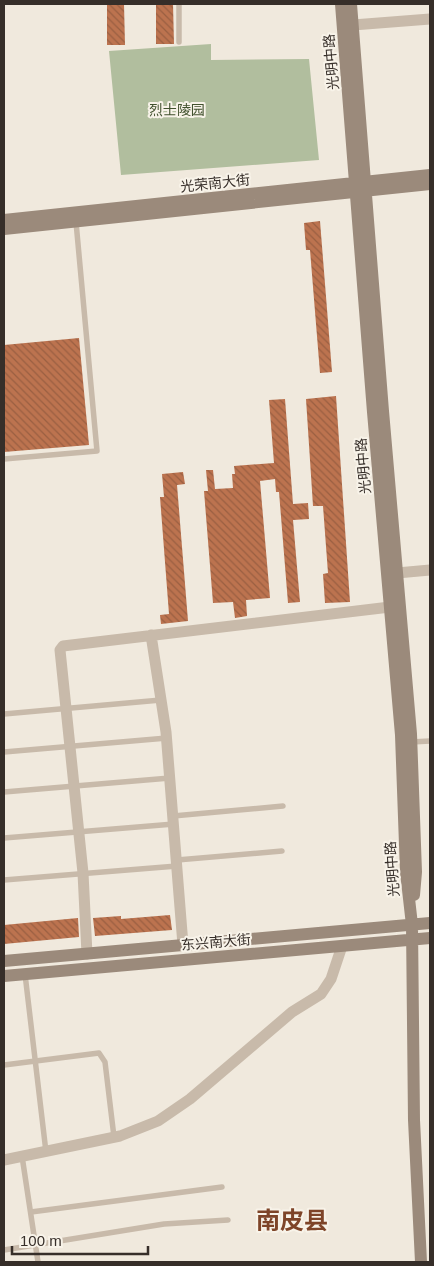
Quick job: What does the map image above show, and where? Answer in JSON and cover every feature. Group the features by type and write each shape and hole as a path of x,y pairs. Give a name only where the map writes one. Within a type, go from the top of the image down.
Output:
{"main road":[{"name":"光明中路","path":"341,4 397,573 411,742 416,872 412,925 414,1120 424,1261"},
{"name":"光明中路","path":"351,4 360,187 401,735 406,872 412,925"},
{"name":"光荣南大街","path":"4,229 360,187 430,175"},
{"name":"光荣南大街","path":"4,220 360,187 430,184"},
{"name":"东兴南大街","path":"4,961 430,924"},
{"name":"东兴南大街","path":"4,976 430,938"}],"street":[{"path":"353,25 430,19"},
{"path":"397,573 430,570"},
{"path":"87,954 83,874 60,650 63,646 390,607"},
{"path":"151,635 167,738 183,945"},
{"path":"4,1160 114,1137 158,1121 182,1105 292,1012 321,994 331,979 342,946"}],"lane":[{"path":"179,4 179,42"},
{"path":"4,459 97,451 76,222"},
{"path":"4,714 162,700"},
{"path":"4,752 167,738"},
{"path":"411,742 430,740"},
{"path":"4,792 170,778"},
{"path":"4,838 79,831 283,806"},
{"path":"4,880 83,874 282,851"},
{"path":"25,974 46,1152"},
{"path":"4,1065 99,1053 105,1062 114,1137"},
{"path":"22,1156 38,1262"},
{"path":"31,1212 222,1187"},
{"path":"4,1250 164,1224 228,1220"}],"green space":[{"name":"烈士陵园","path":"211,44 211,60 309,59 319,160 121,175 109,51"}],"building":[{"path":"107,4 124,4 125,45 107,45"},
{"path":"156,4 173,4 174,44 156,44"},
{"path":"320,221 332,372 320,373 310,250 306,250 304,223"},
{"path":"79,338 89,445 4,452 4,345"},
{"path":"336,396 350,602 325,603 323,574 328,573 323,506 313,506 306,399"},
{"path":"285,399 293,504 308,503 309,519 293,520 300,602 288,603 279,492 276,492 275,479 260,481 270,598 246,600 247,616 235,618 233,602 213,603 204,491 208,491 206,470 213,470 215,489 233,488 232,474 235,474 234,466 274,463 269,400"},
{"path":"183,472 185,484 177,485 188,621 161,624 160,615 169,614 160,497 164,497 162,474"},
{"path":"170,915 172,930 95,936 93,918 121,916 121,919"},
{"path":"78,918 79,937 4,944 4,925"}],"district":[{"name":"南皮县","path":"292,1220"}]}
